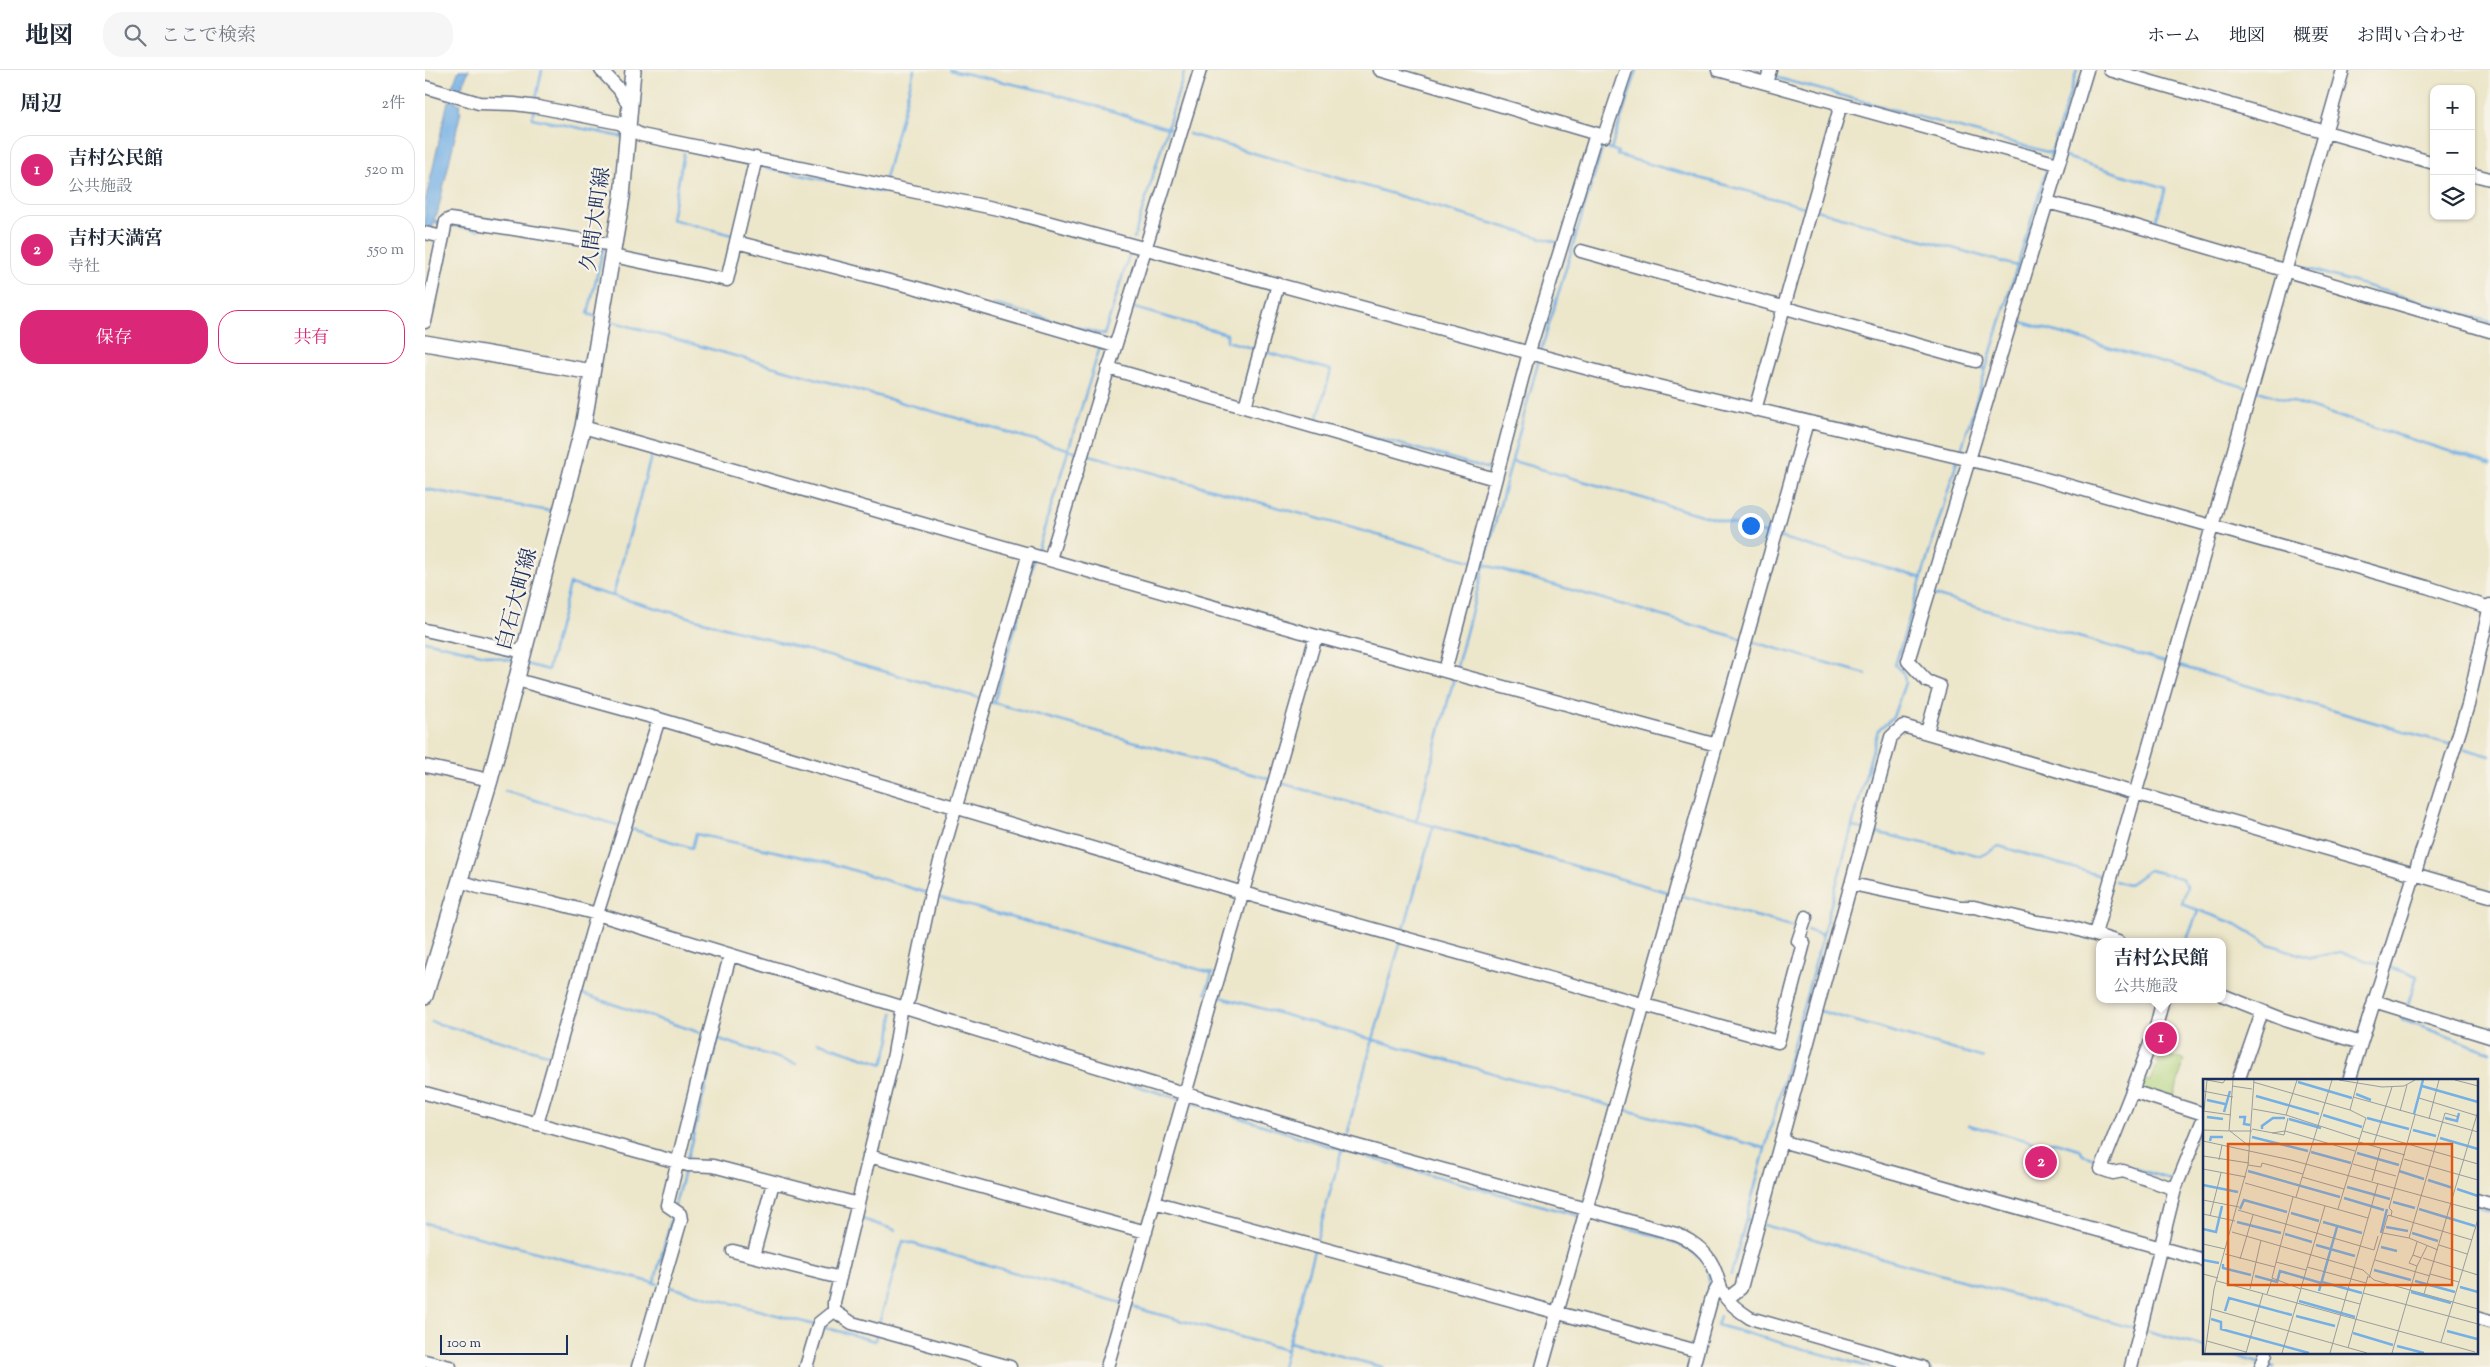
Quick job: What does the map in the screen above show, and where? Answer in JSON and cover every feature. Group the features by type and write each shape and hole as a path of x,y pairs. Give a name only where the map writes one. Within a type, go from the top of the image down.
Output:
{"main road":[{"name":"久間大町線","path":"592,372 622,197 633,70"},
{"path":"425,343 592,372"},
{"name":"白石大町線","path":"425,996 461,881 521,665 583,427 592,372"}],"street":[{"path":"601,70 619,89 629,106"},
{"path":"806,1367 818,1326 834,1311 840,1278 894,1054 901,1012 905,1007 931,895 985,701 1037,556 1082,453 1108,368 1106,343 1127,306 1200,70"},
{"path":"1380,70 1604,136 1626,70"},
{"path":"1718,70 1768,76 1841,104 2055,160"},
{"path":"1927,732 1941,686 1927,681 1908,661 1929,594 1963,458 2012,319 2047,202 2055,160 2087,70"},
{"path":"2109,70 2430,162"},
{"path":"2095,934 2343,70"},
{"path":"425,87 479,103 535,107 619,123 626,135 641,135 755,163 884,184 1003,210 1675,392 1963,458 2213,526 2427,587 2490,607 2467,705 2350,1079"},
{"path":"1755,410 1841,104"},
{"path":"1452,673 1473,562 1497,474 1536,355 1561,244 1596,134"},
{"path":"425,322 445,228 450,219 614,251 727,280 755,163"},
{"path":"2475,175 2490,179"},
{"path":"2047,202 2287,265 2490,331"},
{"path":"425,233 445,228"},
{"path":"737,238 1106,343"},
{"path":"1581,251 1782,311 1976,361"},
{"path":"1245,407 1279,284"},
{"path":"1108,368 1245,407 1497,474"},
{"path":"1542,1367 1807,422"},
{"path":"583,427 1317,636 1717,745"},
{"path":"425,630 659,719 1243,893 1778,1042 1804,943 1799,941 1804,924"},
{"path":"1107,1367 1317,636"},
{"path":"538,1121 597,914 659,719"},
{"path":"1693,1367 1693,1350 1712,1297 1741,1288 1891,737 1903,726 2490,896"},
{"path":"425,766 490,780"},
{"path":"461,881 478,887 553,902 597,914 905,1007 1184,1097 1344,1142 1584,1215 1676,1234 1692,1241 1711,1260 1723,1293 1734,1308 1750,1318 1922,1367"},
{"path":"1852,884 1961,907 1974,907 2106,938"},
{"path":"638,1367 681,1220 681,1214 667,1206 683,1163 710,1032 731,956"},
{"path":"2226,997 2261,1012 2361,1043"},
{"path":"2374,1001 2490,1037"},
{"path":"2162,1003 2155,1031 2101,1169 2113,1173 2123,1171 2175,1189"},
{"path":"2239,1079 2261,1012"},
{"path":"2132,1091 2203,1116"},
{"path":"425,1093 538,1121 683,1163 724,1170 856,1211"},
{"path":"2131,1367 2175,1189 2203,1119"},
{"path":"1781,1141 2203,1260"},
{"path":"869,1156 1146,1232"},
{"path":"753,1256 772,1186"},
{"path":"2477,1200 2490,1204"},
{"path":"1154,1202 1693,1350"},
{"path":"733,1251 840,1278"},
{"path":"834,1311 852,1323 1011,1367"},
{"path":"2477,1318 2490,1322"},
{"path":"425,1361 450,1367"}],"green space":[{"path":"2162,1054 2184,1060 2173,1100 2136,1089 2141,1079 2150,1081"}],"water":[{"path":"459,70 469,70 455,102 460,104 459,110 461,111 437,215 434,220 463,226 463,228 434,223 432,229 425,228 425,203 448,101 451,101 453,84"}],"waterway":[{"path":"535,103 542,70"},
{"path":"884,182 914,70"},
{"path":"950,70 1053,93 1174,130"},
{"path":"1134,238 1185,70"},
{"path":"1541,351 1603,146 1611,149 1637,70"},
{"path":"1748,70 1763,74"},
{"path":"2050,157 2077,70"},
{"path":"1771,76 2058,155"},
{"path":"534,111 532,118 622,137"},
{"path":"1189,134 1559,243"},
{"path":"1611,149 1618,152 1617,155 1808,208"},
{"path":"684,153 671,219 732,235"},
{"path":"2065,157 2166,188 2155,224 2284,262"},
{"path":"721,158 749,164"},
{"path":"1960,454 2048,165"},
{"path":"757,166 882,192 882,190"},
{"path":"1816,210 2017,266"},
{"path":"460,227 479,230"},
{"path":"597,317 588,314 603,249"},
{"path":"1104,335 1131,249"},
{"path":"2292,264 2490,322"},
{"path":"994,304 1104,335"},
{"path":"1131,307 1227,334 1227,341 1255,349"},
{"path":"607,320 1078,452"},
{"path":"2015,320 2248,388"},
{"path":"1037,552 1100,347"},
{"path":"1265,352 1331,370 1317,421 1493,470"},
{"path":"1456,670 1539,359"},
{"path":"1976,366 1986,369"},
{"path":"2255,390 2490,464"},
{"path":"613,595 652,453"},
{"path":"1086,454 1471,561"},
{"path":"1513,461 1771,535"},
{"path":"1731,1275 1878,730 1893,717 1905,683 1904,674 1895,665 1957,461"},
{"path":"425,489 550,511"},
{"path":"1779,537 1922,578"},
{"path":"994,703 1034,560"},
{"path":"1478,563 1742,639"},
{"path":"526,664 548,670 570,584 983,699"},
{"path":"1931,594 2168,663"},
{"path":"425,641 516,662"},
{"path":"1750,641 1866,674"},
{"path":"2176,665 2452,745"},
{"path":"1416,822 1454,678"},
{"path":"991,702 1270,779"},
{"path":"2459,747 2490,756"},
{"path":"1277,782 1671,893"},
{"path":"505,791 620,826"},
{"path":"1403,932 1433,827"},
{"path":"1852,827 1863,829"},
{"path":"628,828 692,848 696,834 833,864 927,893"},
{"path":"1870,831 1981,856 1999,846 2108,878"},
{"path":"2115,881 2128,885 2149,870 2181,878 2187,886 2182,904 2236,924 2269,944 2311,958 2340,952 2381,965"},
{"path":"1679,895 1799,928"},
{"path":"934,896 1212,973 1206,993 1209,994"},
{"path":"2188,938 2198,911"},
{"path":"1807,930 1822,935"},
{"path":"1345,1139 1401,940"},
{"path":"2389,967 2417,976 2407,1007"},
{"path":"582,994 704,1034"},
{"path":"1217,996 1611,1106"},
{"path":"1820,1011 1984,1058"},
{"path":"817,1042 883,1064 890,1039 893,1013"},
{"path":"2405,1015 2403,1020 2490,1052"},
{"path":"432,1022 551,1055 550,1057"},
{"path":"687,1159 718,1038 712,1036"},
{"path":"719,1039 796,1064"},
{"path":"1048,1058 1179,1099"},
{"path":"1186,1101 1342,1150 1579,1216"},
{"path":"1619,1108 1764,1148"},
{"path":"1969,1125 2037,1143 2055,1142 2079,1149 2083,1155 2100,1160"},
{"path":"1316,1243 1342,1149"},
{"path":"2108,1163 2124,1165 2171,1180"},
{"path":"675,1205 685,1167"},
{"path":"2480,1208 2490,1211"},
{"path":"654,1283 673,1213"},
{"path":"859,1218 895,1230"},
{"path":"1587,1218 1651,1234 1684,1247 1705,1264 1709,1283 1707,1294"},
{"path":"1745,1220 1756,1223"},
{"path":"425,1223 658,1284"},
{"path":"1764,1225 2136,1329"},
{"path":"878,1327 903,1241 1122,1303"},
{"path":"1282,1367 1314,1250"},
{"path":"666,1286 815,1325"},
{"path":"1129,1306 1286,1350"},
{"path":"1720,1316 1717,1325 1869,1367"},
{"path":"823,1327 875,1341 876,1335"},
{"path":"2144,1331 2203,1347"},
{"path":"1289,1342 1382,1367"},
{"path":"2228,1354 2259,1363"},
{"path":"2267,1365 2274,1367"}],"place":[{"name":"吉村公民館","path":"2161,1038"},
{"name":"吉村天満宮","path":"2041,1162"}]}
